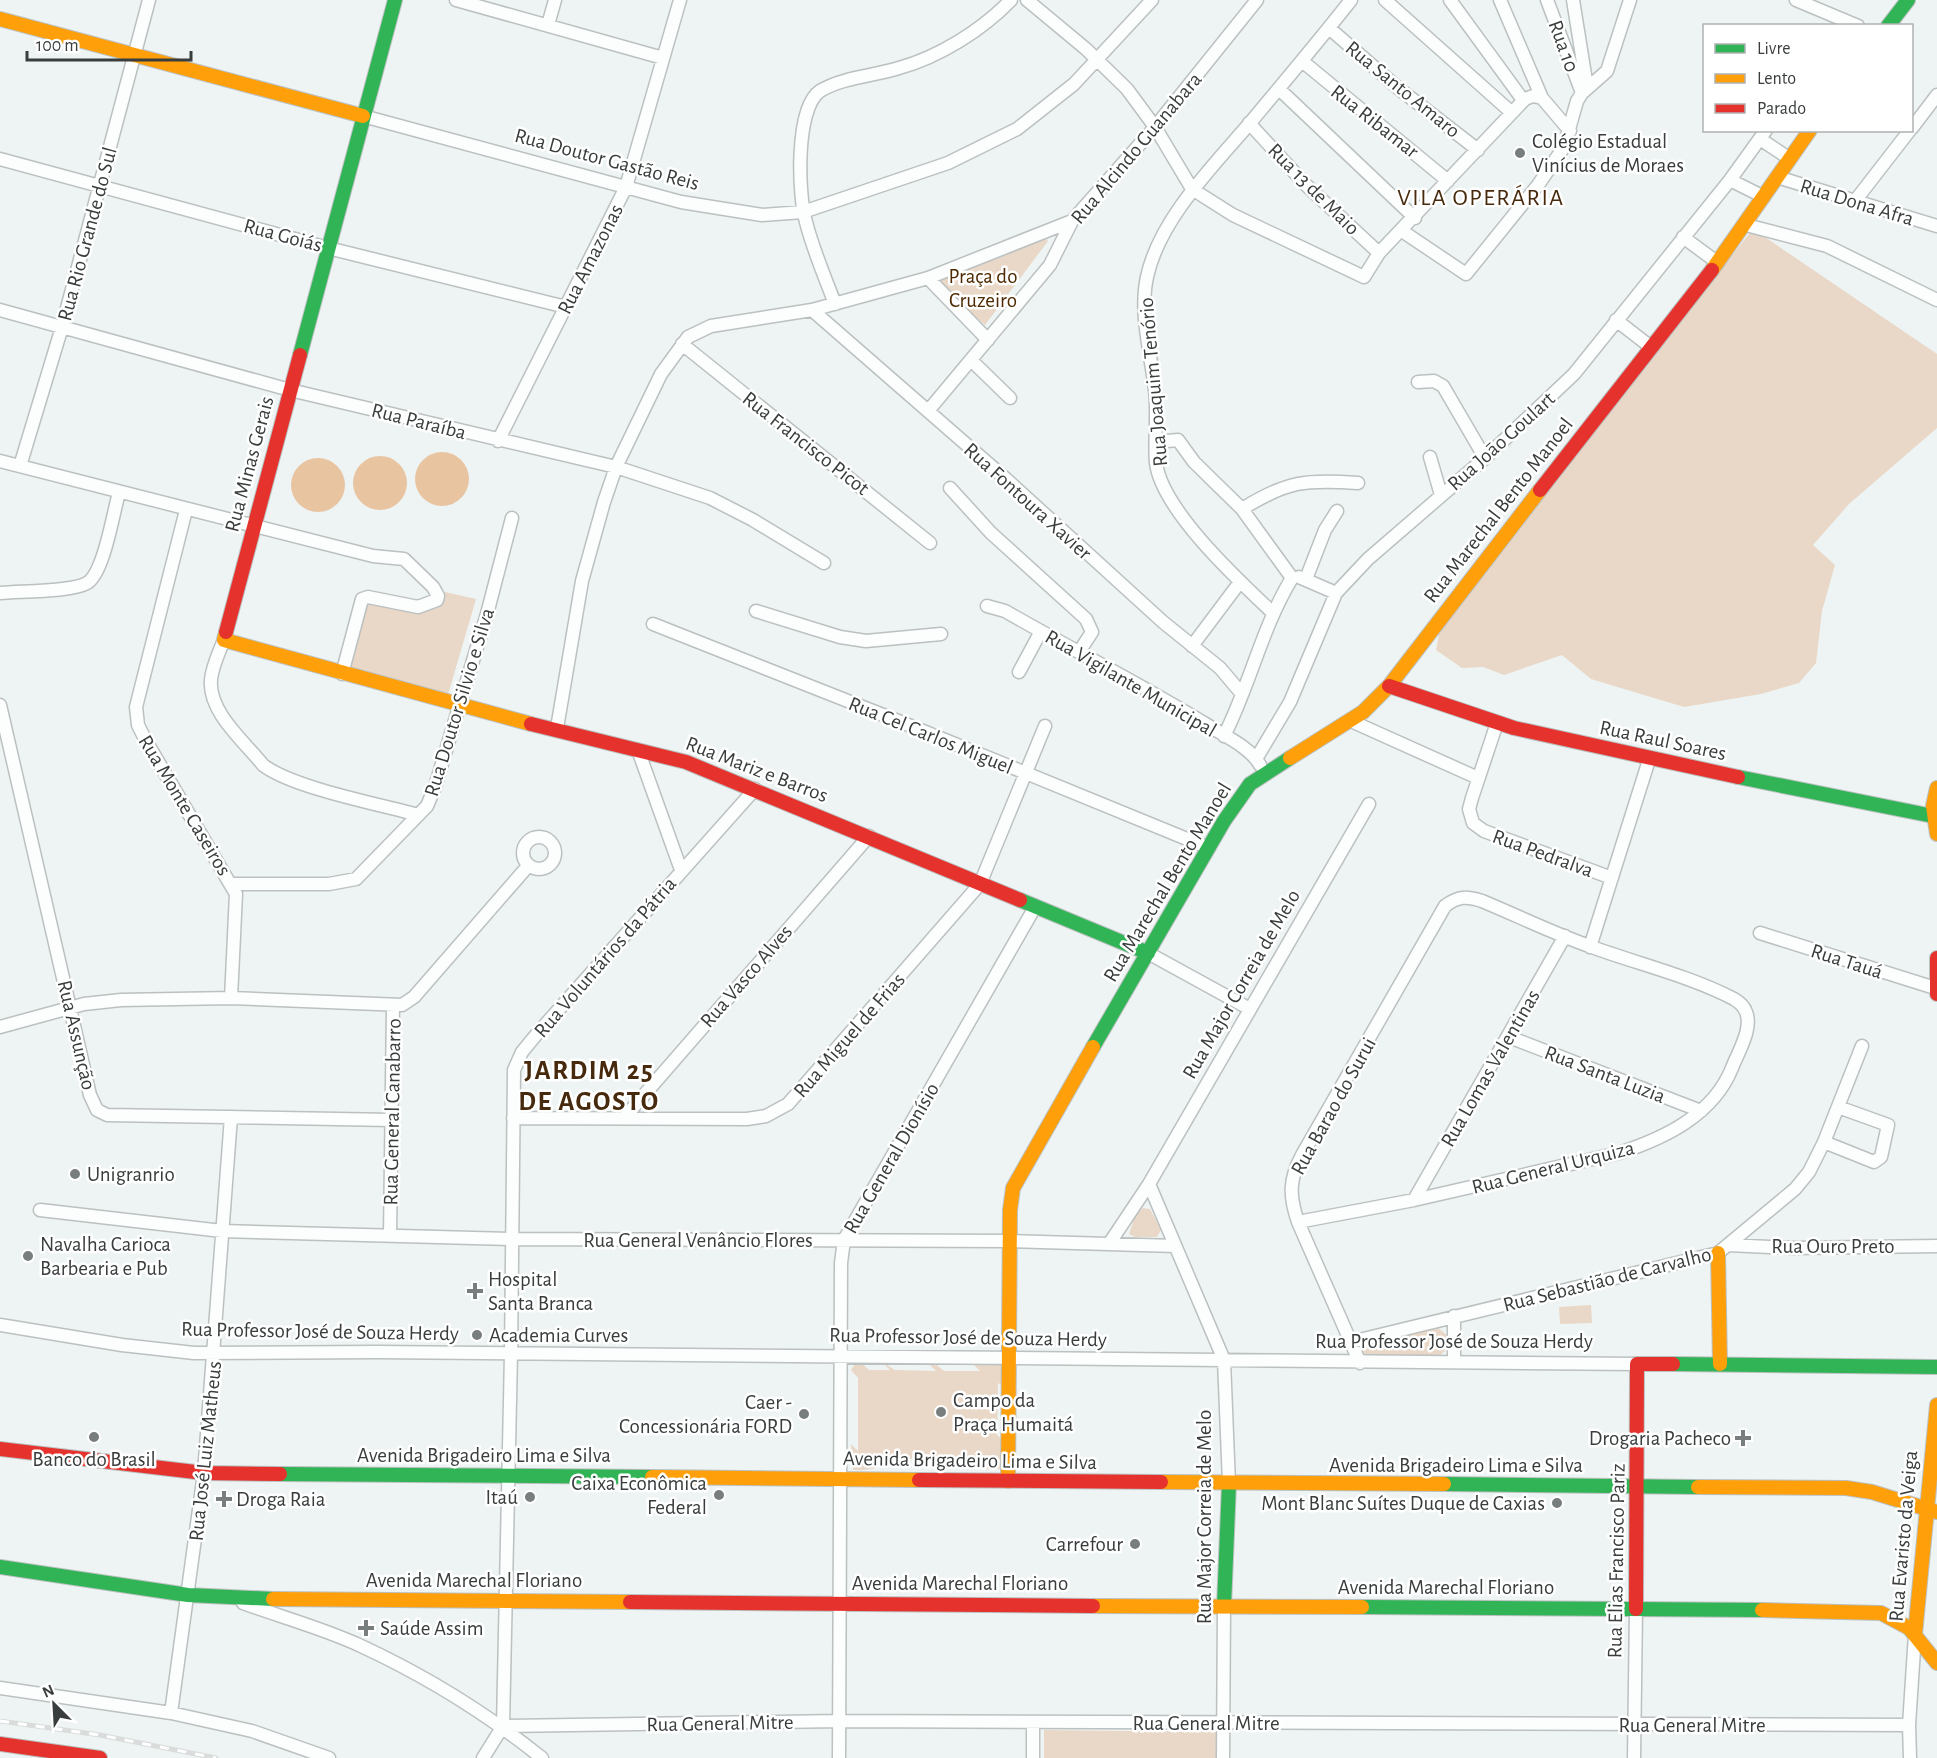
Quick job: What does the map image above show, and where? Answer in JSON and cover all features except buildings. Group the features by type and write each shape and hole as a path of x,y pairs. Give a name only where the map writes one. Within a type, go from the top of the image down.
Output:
{"main road":[{"name":"Rua Minas Gerais","path":"224,640 395,0"},
{"path":"1890,24 1908,0"},
{"name":"Rua Doutor Gastão Reis","path":"0,19 363,116"},
{"name":"Rua Marechal Bento Manoel","path":"1008,1481 1009,1241 1011,1199 1017,1177 1209,848 1245,789 1372,705 1389,686 1454,599 1718,263 1809,132"},
{"name":"Rua Mariz e Barros","path":"224,640 460,706 557,728 686,762 1148,953"},
{"name":"Rua Raul Soares","path":"1389,686 1497,723 1649,760 1933,816"},
{"path":"1937,788 1933,816 1937,834"},
{"path":"1936,991 1937,958"},
{"path":"1720,1364 1723,1249"},
{"name":"Rua Professor José de Souza Herdy","path":"1637,1364 1937,1367"},
{"name":"Rua Elias Francisco Pariz","path":"1636,1609 1639,1487 1637,1364"},
{"name":"Rua Evaristo da Veiga","path":"1915,1634 1932,1510 1937,1405"},
{"name":"Avenida Brigadeiro Lima e Silva","path":"0,1449 204,1473 1856,1489 1932,1510"},
{"name":"Rua Major Correia de Melo","path":"1224,1606 1229,1484"},
{"name":"Avenida Marechal Floriano","path":"0,1567 188,1595 230,1598 1876,1611 1895,1616 1915,1634 1937,1664"},
{"path":"0,1744 100,1758"}],"street":[{"name":"Rua Rio Grande do Sul","path":"20,466 62,327 149,0"},
{"path":"456,0 663,58"},
{"path":"548,24 555,0"},
{"name":"Rua Amazonas","path":"498,441 626,187 680,0"},
{"path":"835,304 803,212 801,178 806,109 818,93 829,86 900,68 926,58 980,25 1011,0"},
{"path":"1027,0 1099,61 1127,89 1155,127 1192,189 1233,215 1364,277 1379,253 1415,218 1511,112 1523,100 1533,96 1542,98"},
{"name":"Rua Doutor Gastão Reis","path":"363,116 681,202 746,214 770,215 803,212 948,163 991,144 1038,115 1099,61 1152,0"},
{"name":"Rua Alcindo Guanabara","path":"928,411 972,361 1050,264 1072,221 1155,127 1257,0"},
{"name":"Rua Joaquim Tenório","path":"1272,612 1240,582 1200,538 1171,498 1156,464 1156,399 1145,314 1147,278 1156,251 1192,189 1351,0"},
{"path":"1384,0 1511,112"},
{"path":"1450,0 1523,100"},
{"path":"1500,0 1542,98 1570,131"},
{"name":"Rua 10","path":"1547,0 1585,90"},
{"path":"1573,0 1585,90"},
{"path":"1402,231 1466,274 1538,185 1564,147 1577,101 1585,90 1607,71 1630,0"},
{"path":"1796,0 1836,21"},
{"name":"Rua Santo Amaro","path":"1329,28 1398,88 1478,150"},
{"name":"Rua Ribamar","path":"1302,61 1448,181"},
{"path":"1279,88 1415,218"},
{"path":"1913,126 1937,95"},
{"name":"Rua 13 de Maio","path":"1249,123 1306,185 1379,253"},
{"path":"1855,201 1909,132"},
{"path":"1763,135 1790,159"},
{"name":"Rua Joāo Goulart","path":"1257,759 1290,702 1336,593 1368,559 1485,458 1574,374 1730,180 1763,135"},
{"name":"Rua Goiás","path":"0,159 328,248 566,307"},
{"name":"Rua Dona Afra","path":"1777,177 1937,226"},
{"path":"1730,180 1764,197"},
{"path":"557,728 586,561 616,467 661,374 682,344 695,332 711,326 812,310 928,278 1072,221"},
{"path":"1746,225 1827,246 1937,300"},
{"path":"1683,237 1718,263"},
{"path":"928,278 988,340"},
{"name":"Rua Paraíba","path":"0,310 290,390 498,441 616,467 710,498 753,520 824,563"},
{"name":"Rua Fontoura Xavier","path":"812,310 1192,646 1220,668 1242,694"},
{"path":"1616,320 1652,348"},
{"name":"Rua Francisco Picot","path":"682,344 930,543"},
{"path":"972,361 1010,398"},
{"path":"1418,382 1428,380 1443,386 1485,458"},
{"path":"1156,442 1178,440 1194,462 1242,509 1292,578"},
{"path":"1430,457 1441,495"},
{"path":"0,461 373,556 404,559 436,591 437,600 423,606 368,597 362,599 342,674"},
{"path":"1242,509 1266,494 1291,484 1306,481 1358,483"},
{"path":"950,488 991,533 1086,619 1092,632 1079,652"},
{"path":"0,593 81,586 93,579 100,564 119,493"},
{"name":"Rua Monte Caseiros","path":"186,510 138,697 137,717 146,741 232,884 236,903 231,998"},
{"path":"1306,579 1325,530 1337,511"},
{"name":"Rua Doutor Silvio e Silva","path":"232,884 329,884 356,879 418,815 431,798 460,706 512,518"},
{"path":"1224,736 1263,643 1272,612 1292,578 1301,576 1336,593"},
{"path":"1192,646 1240,582"},
{"name":"Rua Vigilante Municipal","path":"987,606 1005,611 1116,671 1224,736 1257,759 1265,774"},
{"path":"756,611 840,637 866,641 941,634"},
{"name":"Rua Cel Carlos Miguel","path":"653,624 1209,848"},
{"path":"1019,672 1041,631"},
{"name":"Rua Minas Gerais","path":"224,640 211,678 213,697 218,708 264,765 284,777 418,815"},
{"name":"Rua Assunção","path":"0,705 3,731 90,1095 101,1113 392,1120"},
{"path":"1351,720 1478,778"},
{"name":"Rua Pedralva","path":"1497,723 1469,809 1470,817 1476,827 1612,878"},
{"name":"Rua Miguel de Frias","path":"513,1118 747,1119 777,1112 795,1097 980,884 1045,726"},
{"path":"638,750 681,870"},
{"path":"1590,947 1649,760"},
{"name":"Rua Voluntários da Pátria","path":"503,1726 507,1601 514,1070 522,1052 755,789"},
{"name":"Rua Major Correia de Melo","path":"1109,1244 1149,1184 1369,804"},
{"name":"Rua Vasco Alves","path":"624,1118 869,836"},
{"name":"Rua General Canabarro","path":"390,1236 393,1005 406,1003 414,996 528,866"},
{"name":"Rua General Urquiza","path":"1298,1222 1414,1200 1619,1153 1672,1132 1715,1099 1726,1081 1749,1021 1746,1011 1736,1000 1714,990 1590,947 1482,901 1464,897 1445,906 1435,924"},
{"name":"Rua General Dionísio","path":"839,1758 842,1479 841,1263 844,1240 1035,907"},
{"name":"Rua Barao do Surui","path":"1360,1362 1298,1222 1291,1203 1290,1187 1293,1172 1435,924"},
{"name":"Rua Tauá","path":"1760,933 1936,991"},
{"name":"Rua Lomas Valentinas","path":"1414,1200 1509,1037 1564,936"},
{"name":"Rua Mariz e Barros","path":"1148,953 1250,1009"},
{"path":"0,1027 71,1008 110,1001 231,998 393,1005"},
{"name":"Rua Santa Luzia","path":"1509,1037 1701,1111"},
{"name":"Rua Sebastião de Carvalho","path":"1351,1342 1723,1249 1795,1189 1809,1172 1824,1142 1862,1046"},
{"path":"1824,1142 1874,1162 1881,1157 1888,1125 1838,1107"},
{"name":"Rua José Luiz Matheus","path":"171,1713 204,1473 215,1354 231,1117"},
{"name":"Rua Major Correia de Melo","path":"1149,1184 1224,1360 1229,1484"},
{"name":"Rua General Venâncio Flores","path":"40,1210 222,1231 511,1239 1009,1241 1175,1246"},
{"name":"Rua Ouro Preto","path":"1723,1249 1937,1246"},
{"path":"1454,1316 1454,1360"},
{"name":"Rua Professor José de Souza Herdy","path":"0,1325 159,1350 215,1354 841,1356 1360,1362 1454,1360 1637,1364"},
{"path":"230,1598 357,1644 415,1674 503,1726 542,1758"},
{"name":"Rua Major Correia de Melo","path":"1223,1758 1224,1606"},
{"name":"Rua Elias Francisco Pariz","path":"1634,1758 1636,1609"},
{"name":"Rua Evaristo da Veiga","path":"1910,1758 1909,1725 1915,1634"},
{"path":"1912,1672 1920,1666 1937,1664"},
{"path":"0,1688 171,1713 252,1731 329,1758"},
{"name":"Rua General Mitre","path":"503,1726 838,1721 1909,1725"},
{"path":"1033,1723 1033,1758"},
{"path":"483,1758 503,1726"}],"green space":[{"path":"1753,229 1937,354 1937,428 1849,504 1813,545 1835,565 1822,611 1816,663 1799,683 1761,694 1684,707 1591,679 1562,655 1504,675 1483,667 1462,668 1436,650 1440,629 1583,440"},
{"name":"Praça do Cruzeiro","path":"1046,237 1048,241 985,325 933,280"},
{"path":"445,592 476,599 447,698 348,671 365,601 424,610 435,608"},
{"path":"1143,1208 1150,1209 1161,1230 1157,1237 1135,1237 1129,1234 1135,1216"},
{"path":"1591,1305 1592,1323 1560,1324 1559,1307"},
{"path":"1436,1326 1448,1336 1449,1346 1440,1356 1368,1356 1361,1351 1362,1344"},
{"path":"856,1362 860,1362 869,1370 890,1370 882,1362 895,1370 936,1371 927,1362 933,1362 944,1371 980,1371 971,1362 1004,1365 1005,1388 998,1383 997,1435 1005,1442 1003,1468 984,1469 961,1463 919,1459 898,1461 871,1469 853,1470 851,1444 858,1451 858,1378 851,1370"},
{"path":"1044,1730 1218,1732 1217,1758 1044,1758"}],"shaded area":[{"path":"442,452 452,454 461,460 467,469 469,479 467,489 461,498 452,504 442,506 432,504 423,498 417,489 415,479 417,469 423,460 432,454"},
{"path":"380,456 390,458 399,464 405,473 407,483 405,493 399,502 390,508 380,510 370,508 361,502 355,493 353,483 355,473 361,464 370,458"},
{"path":"318,458 328,460 337,466 343,475 345,485 343,495 337,504 328,510 318,512 308,510 299,504 293,495 291,485 293,475 299,466 308,460"}],"railway":[{"path":"0,1721 100,1735 216,1758"}],"traffic: fast":[{"path":"300,355 395,0"},
{"path":"1890,24 1908,0"},
{"path":"1093,1047 1224,821 1250,784 1290,758"},
{"path":"1738,777 1933,816"},
{"path":"1020,900 1148,953"},
{"path":"1673,1364 1937,1367"},
{"path":"280,1474 652,1477"},
{"path":"1224,1606 1229,1484"},
{"path":"1444,1484 1698,1487"},
{"path":"0,1567 188,1595 273,1599"},
{"path":"1362,1607 1762,1610"}],"traffic: slow":[{"path":"0,19 363,116"},
{"path":"1712,270 1809,132"},
{"path":"1290,758 1363,712 1389,686 1540,490"},
{"path":"226,632 224,640 531,724"},
{"path":"1937,788 1933,806 1937,834"},
{"path":"1008,1481 1010,1210 1013,1188 1093,1047"},
{"path":"1718,1253 1720,1364"},
{"path":"1915,1634 1937,1405"},
{"path":"652,1477 919,1480"},
{"path":"1161,1482 1444,1484"},
{"path":"1698,1487 1846,1488 1872,1492 1937,1512"},
{"path":"273,1599 630,1602"},
{"path":"1093,1606 1362,1607"},
{"path":"1762,1610 1881,1613 1909,1628 1937,1663"}],"traffic: jam":[{"path":"1540,490 1712,270"},
{"path":"226,632 300,355"},
{"path":"1389,686 1514,728 1738,777"},
{"path":"531,724 686,762 1020,900"},
{"path":"1937,958 1937,994"},
{"path":"1636,1609 1637,1364 1673,1364"},
{"path":"0,1449 204,1473 280,1474"},
{"path":"919,1480 1161,1482"},
{"path":"630,1602 1093,1606"},
{"path":"0,1744 100,1758"}],"place":[{"name":"Colégio Estadual Vinícius de Moraes","path":"1520,153"},
{"name":"Unigranrio","path":"75,1174"},
{"name":"Navalha Carioca Barbearia e Pub","path":"28,1256"},
{"name":"Hospital Santa Branca","path":"475,1291"},
{"name":"Academia Curves","path":"477,1335"},
{"name":"Campo da Praça Humaitá","path":"941,1412"},
{"name":"Caer - Concessionária FORD","path":"804,1414"},
{"name":"Banco do Brasil","path":"94,1437"},
{"name":"Drogaria Pacheco","path":"1743,1438"},
{"name":"Caixa Econômica Federal","path":"719,1495"},
{"name":"Itaú","path":"530,1497"},
{"name":"Droga Raia","path":"224,1499"},
{"name":"Mont Blanc Suítes Duque de Caxias","path":"1557,1503"},
{"name":"Carrefour","path":"1135,1544"},
{"name":"Saúde Assim","path":"366,1628"}],"district":[{"name":"VILA OPERÁRIA","path":"1481,197"},
{"name":"JARDIM 25 DE AGOSTO","path":"589,1086"}]}
